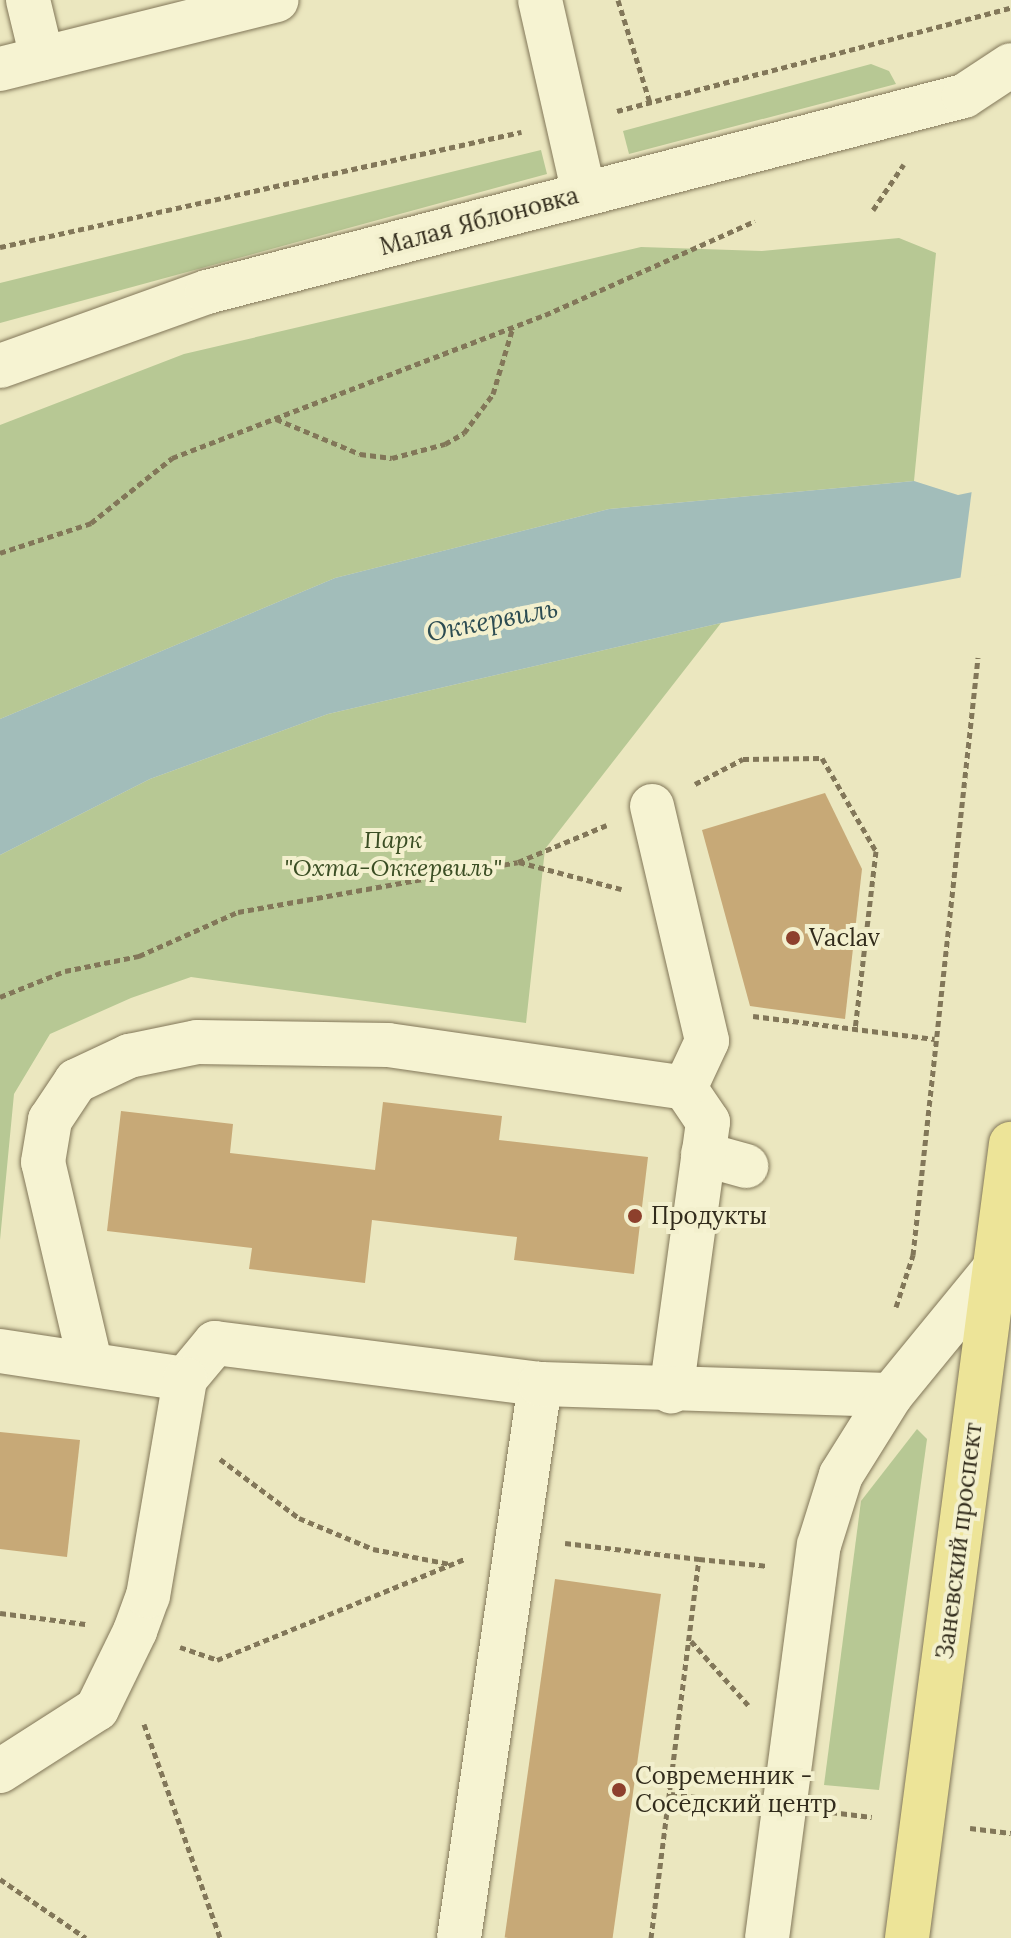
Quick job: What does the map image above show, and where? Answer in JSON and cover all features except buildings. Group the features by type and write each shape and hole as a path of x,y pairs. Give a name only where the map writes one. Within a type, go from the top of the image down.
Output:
{"main road":[{"name":"Заневский проспект","path":"907,1938 1011,1144"}],"street":[{"path":"28,0 42,58"},
{"path":"0,69 277,0"},
{"path":"540,0 584,193"},
{"name":"Малая Яблоновка","path":"0,366 207,292 964,96 1011,65"},
{"name":"Малая Яблоновка","path":"964,96 1011,105"},
{"path":"652,806 707,1041 685,1088"},
{"path":"90,1362 43,1162 50,1120 76,1081 129,1056 197,1042 388,1045 685,1088 708,1122 671,1391"},
{"path":"703,1154 746,1166"},
{"path":"767,1938 819,1545 841,1475 891,1395 995,1268"},
{"path":"0,1771 97,1709 148,1596 182,1397 215,1343 540,1384 671,1391 891,1395"},
{"path":"0,1351 90,1362 182,1397"},
{"path":"459,1938 540,1384"}],"path":[{"path":"618,0 650,103"},
{"path":"0,247 650,103 1011,8"},
{"path":"873,210 904,163"},
{"path":"0,553 91,523 172,458 623,283 755,221"},
{"path":"275,419 360,454 392,458 445,444 464,433 493,394 513,327"},
{"path":"892,1316 913,1255 978,658"},
{"path":"0,997 65,971 139,956 238,912 518,862 652,806 743,759 822,758 876,851 855,1029"},
{"path":"518,862 676,904"},
{"path":"702,1010 935,1039"},
{"path":"182,1397 233,1473 299,1518 373,1549 451,1564"},
{"path":"0,1613 128,1645 217,1660 517,1538 781,1567"},
{"path":"651,1938 699,1559"},
{"path":"690,1640 751,1709"},
{"path":"128,1645 220,1938"},
{"path":"671,1794 1011,1833"},
{"path":"0,1879 86,1938"}],"green space":[{"path":"871,64 889,71 896,84 629,154 623,131"},
{"path":"541,150 547,174 0,323 0,283"},
{"path":"899,238 936,253 914,481 609,509 335,578 0,719 0,425 184,354 641,247 762,251"},
{"name":"Парк \"Охта-Оккервиль\"","path":"721,623 545,849 526,1023 191,977 131,998 50,1034 14,1094 0,1240 0,855 150,779 328,714"},
{"path":"917,1429 927,1439 879,1790 824,1785 861,1501"}],"water":[{"name":"Оккервиль","path":"914,481 958,495 1011,484 1011,568 721,623 328,714 150,779 0,855 0,719 335,578 609,509"}],"pier":[{"path":"1011,480 1011,572 960,582 972,489"}],"place":[{"name":"Vaclav","path":"793,938"},
{"name":"Продукты","path":"635,1216"},
{"name":"Современник - Соседский центр","path":"619,1790"}]}
